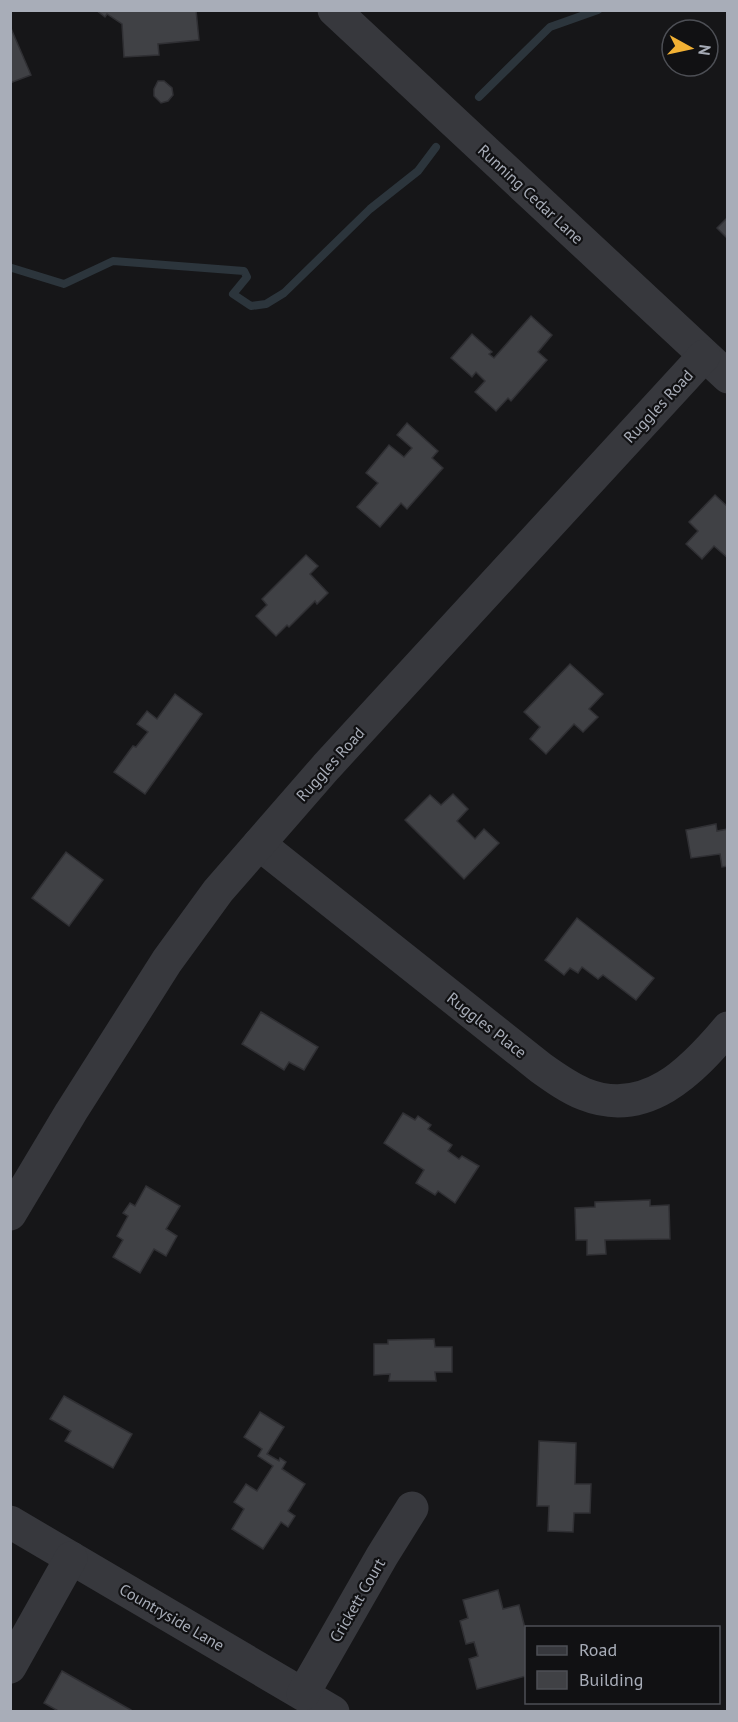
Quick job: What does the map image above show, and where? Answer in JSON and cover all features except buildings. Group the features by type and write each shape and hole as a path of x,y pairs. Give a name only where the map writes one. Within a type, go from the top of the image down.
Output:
{"street":[{"name":"Running Cedar Lane","path":"334,10 716,367"},
{"name":"Ruggles Road","path":"10,1214 71,1112 167,961 218,891 326,767 716,367"},
{"name":"Ruggles Place","path":"259,844 541,1068 562,1083 585,1095 624,1101 660,1091 674,1082 707,1053 728,1028"},
{"name":"Crickett Court","path":"303,1694 412,1508"},
{"name":"Countryside Lane","path":"10,1522 333,1712"},
{"path":"10,1667 71,1558"}],"waterway":[{"path":"479,97 550,27 598,10"},
{"path":"10,269 64,284 113,261 244,271 247,277 233,294 251,306 266,304 284,293 370,209 418,171 436,147"}]}
